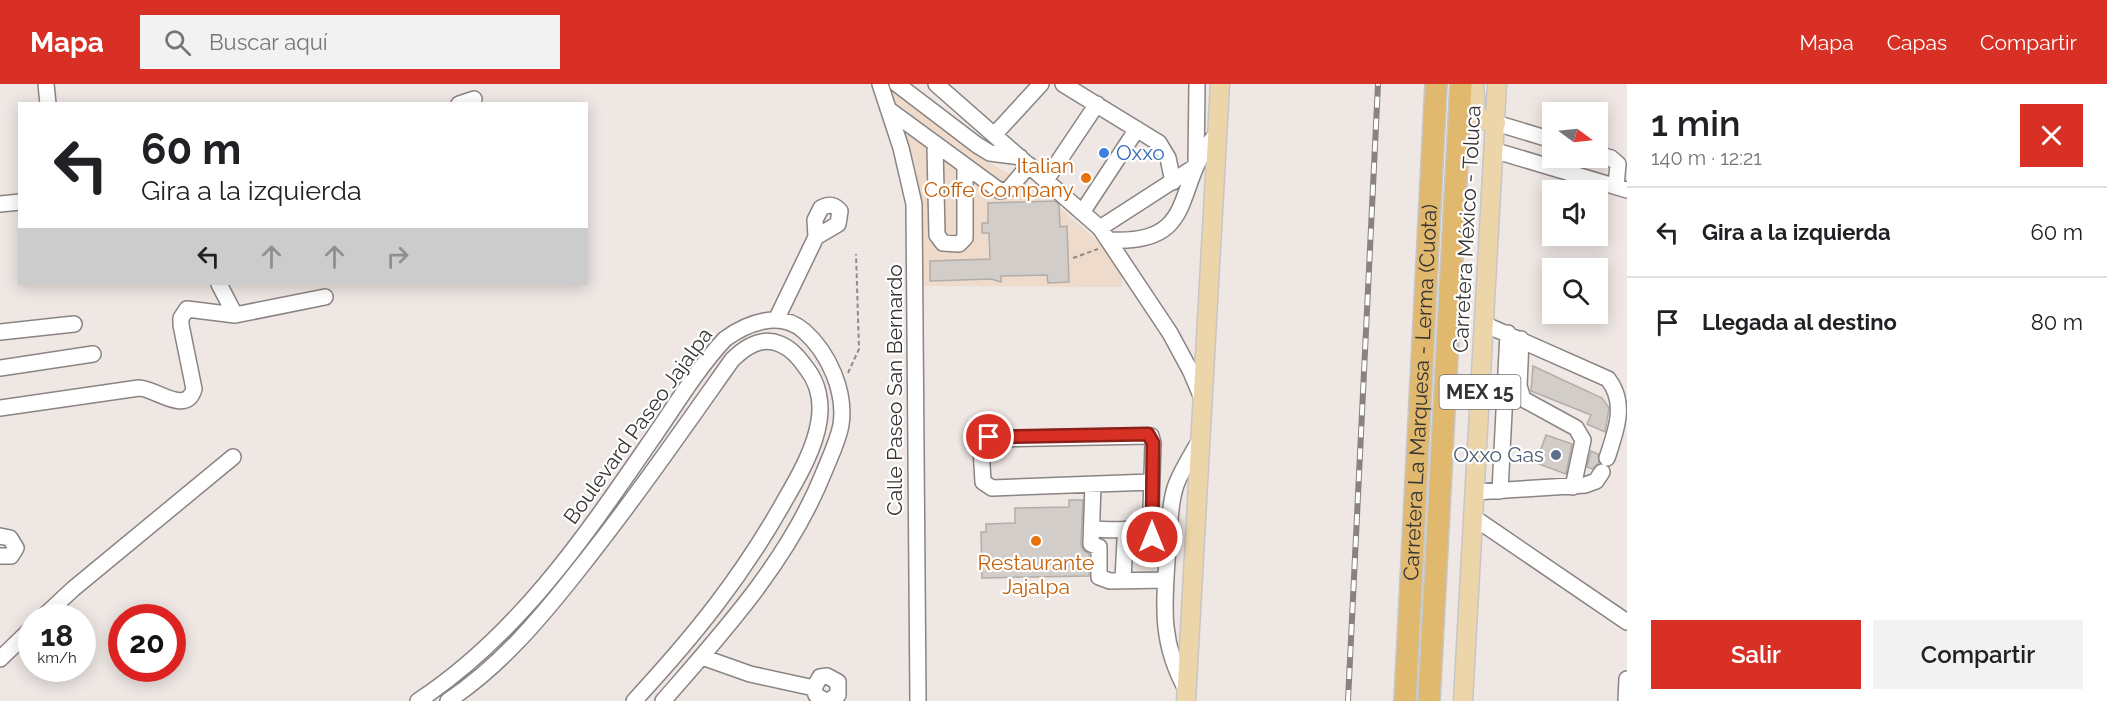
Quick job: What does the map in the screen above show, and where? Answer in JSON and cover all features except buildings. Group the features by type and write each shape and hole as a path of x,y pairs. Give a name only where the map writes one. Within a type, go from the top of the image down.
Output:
{"highway":[{"name":"Carretera La Marquesa - Lerma (Cuota)","path":"1405,701 1436,84"},
{"name":"Carretera La Marquesa - Lerma (Cuota)","path":"1429,701 1461,84"}],"main road":[{"path":"1474,84 1476,111 1479,119 1496,123"},
{"name":"Carretera México - Toluca","path":"1463,701 1497,84"},
{"path":"1187,696 1217,88"}],"street":[{"path":"46,84 48,102"},
{"name":"Calle Paseo San Bernardo","path":"880,84 909,178 915,223 918,701"},
{"path":"897,84 976,145 990,153 1024,161"},
{"path":"936,84 1101,228 1181,352 1202,400"},
{"path":"994,135 1041,84"},
{"path":"1063,84 1137,129 1164,150 1173,182"},
{"path":"1196,166 1197,84"},
{"path":"1046,180 1097,104"},
{"path":"888,109 994,189 1004,191 1009,189 1024,161"},
{"path":"1496,123 1542,137"},
{"path":"1083,211 1137,129"},
{"path":"1110,240 1142,239 1165,229 1184,204 1196,166 1204,149 1216,135"},
{"path":"935,146 937,235 943,243 959,244 965,238 965,167"},
{"path":"1493,150 1622,188 1618,164 1608,157"},
{"path":"1101,228 1196,166"},
{"path":"0,204 18,202"},
{"path":"663,701 754,593 781,554 817,489 841,425 840,392 836,378 811,337 789,322 776,320 816,237"},
{"path":"220,285 235,315"},
{"path":"0,408 139,388 153,389 169,399 182,401 189,398 194,389 181,325 183,312 187,309 235,315 325,297"},
{"name":"Boulevard Paseo Jajalpa","path":"418,701 474,661 514,621 582,538 725,339 750,325 776,320"},
{"path":"0,332 74,324"},
{"path":"1475,492 1592,484 1605,465 1619,418 1618,397 1614,386 1600,374 1484,324"},
{"path":"1514,336 1519,386 1523,399 1576,428 1583,440 1573,487"},
{"path":"1500,491 1514,336"},
{"path":"448,701 483,675 533,627 647,482 732,360 744,349 766,341 790,349 800,359 816,385 820,402 816,435 797,480 770,527 719,604 634,701"},
{"path":"0,368 93,354"},
{"path":"1123,579 1125,542 1152,537 1153,443 1148,434 989,437 982,442 983,482 992,488 1151,482"},
{"path":"1187,696 1176,672 1166,640 1166,580 1174,492 1200,440"},
{"path":"57,604 233,457"},
{"path":"631,469 647,482"},
{"path":"797,480 817,489"},
{"path":"1093,484 1091,544 1099,547 1099,577 1106,581 1166,580"},
{"path":"1092,529 1137,528 1148,521 1151,510"},
{"path":"1473,518 1627,622"},
{"path":"0,536 10,538 16,548 11,556 0,556"},
{"path":"1098,559 1113,550 1123,558"},
{"path":"0,659 18,642"},
{"path":"702,657 750,674 814,688"},
{"path":"820,677 833,677 840,688 838,695 827,701 816,695 814,688 820,677"},
{"path":"1626,701 1627,682"}],"path":[{"path":"1073,258 1092,253 1110,240"},
{"path":"840,392 859,349 856,254"}],"shaded area":[{"path":"885,84 890,84 939,121 984,160 1059,201 1059,207 1105,248 1122,271 1122,287 923,286 922,213 916,171 903,127"}],"railway":[{"path":"1348,701 1378,84"}],"place":[{"name":"Oxxo","path":"1104,153"},
{"name":"Italian Coffe Company","path":"1086,178"},
{"name":"Oxxo Gas","path":"1556,455"},
{"name":"Restaurante Jajalpa","path":"1036,541"}],"route":[{"path":"989,437 1148,434 1153,443 1152,537"}]}
